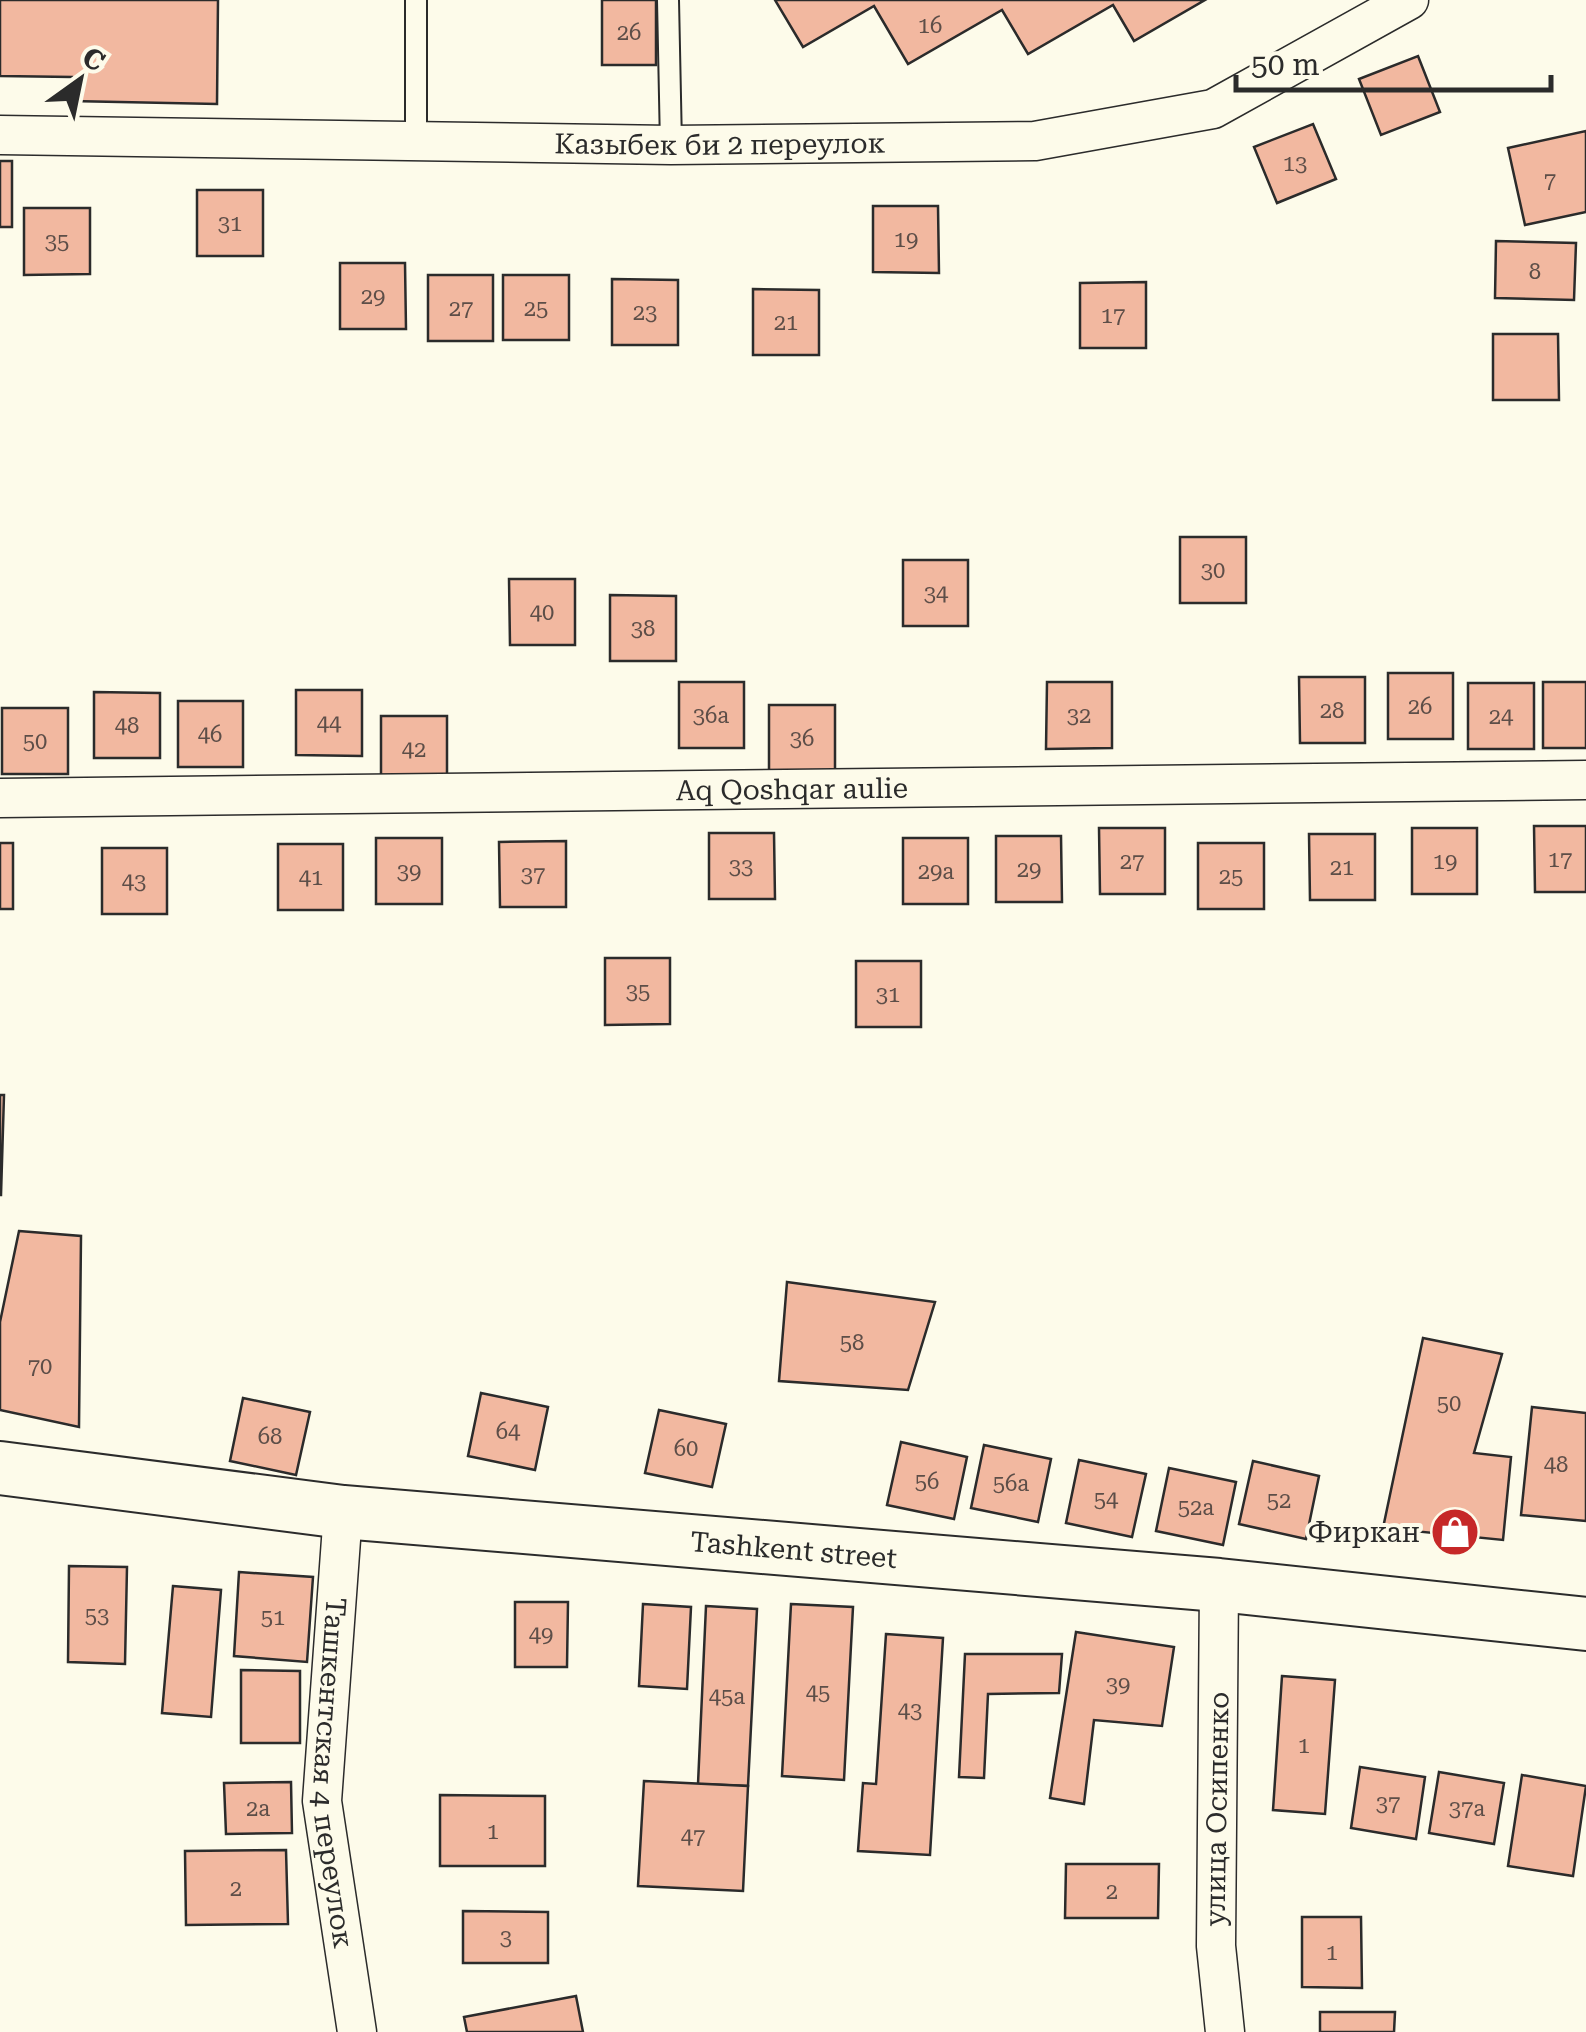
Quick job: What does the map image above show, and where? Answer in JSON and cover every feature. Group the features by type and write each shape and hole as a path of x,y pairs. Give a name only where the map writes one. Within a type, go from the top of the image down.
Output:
{"main road":[{"name":"Tashkent street","path":"0,1468 343,1512 1219,1586 1586,1624"}],"street":[{"name":"Казыбек би 2 переулок","path":"0,134 672,145 1036,140 1213,109 1409,0"},
{"name":"Aq Qoshqar aulie","path":"0,798 1586,780"},
{"name":"Ташкентская 4 переулок","path":"343,1512 322,1801 357,2032"},
{"name":"улица Осипенко","path":"1219,1586 1216,1946 1225,2032"}],"lane":[{"path":"416,0 416,140"},
{"path":"668,0 672,145"}],"building":[{"path":"0,0 218,0 217,104 71,101 72,77 0,76"},
{"path":"602,0 656,0 656,65 602,65"},
{"path":"775,0 1205,0 1134,41 1113,5 1028,54 1002,10 908,64 874,6 803,47"},
{"path":"1418,56 1440,112 1381,135 1359,79"},
{"path":"1313,124 1336,179 1277,203 1254,147"},
{"path":"1586,131 1586,212 1525,225 1508,148"},
{"path":"0,161 12,161 12,227 0,227"},
{"path":"197,190 263,190 263,256 197,256"},
{"path":"873,206 938,206 939,273 873,272"},
{"path":"24,208 90,208 90,274 24,275"},
{"path":"1496,241 1576,243 1574,300 1495,298"},
{"path":"340,263 405,263 406,329 340,329"},
{"path":"428,275 493,275 493,341 428,341"},
{"path":"503,275 569,275 569,340 503,340"},
{"path":"612,279 678,280 678,345 612,345"},
{"path":"1146,282 1146,348 1080,348 1080,283"},
{"path":"753,289 819,290 819,355 753,355"},
{"path":"1493,334 1558,334 1559,400 1493,400"},
{"path":"1180,537 1246,537 1246,603 1180,603"},
{"path":"903,560 968,560 968,626 903,626"},
{"path":"509,579 575,579 575,645 510,645"},
{"path":"610,595 676,596 676,661 610,661"},
{"path":"1388,673 1453,673 1453,739 1388,739"},
{"path":"1299,677 1365,677 1365,743 1300,743"},
{"path":"679,682 744,682 744,748 679,748"},
{"path":"1047,682 1112,682 1112,748 1046,749"},
{"path":"1543,682 1586,682 1586,748 1543,748"},
{"path":"1468,683 1534,683 1534,749 1468,749"},
{"path":"296,690 362,690 362,756 296,755"},
{"path":"94,692 160,693 160,758 94,758"},
{"path":"178,701 243,701 243,767 178,767"},
{"path":"769,705 835,705 835,771 769,771"},
{"path":"2,708 68,708 68,774 2,774"},
{"path":"381,716 447,716 447,781 381,781"},
{"path":"1534,826 1586,826 1586,892 1535,892"},
{"path":"1099,828 1165,828 1165,894 1100,894"},
{"path":"1412,828 1477,828 1477,894 1412,894"},
{"path":"709,833 774,833 775,899 709,899"},
{"path":"1309,834 1375,834 1375,900 1310,900"},
{"path":"996,836 1061,836 1062,902 996,902"},
{"path":"376,838 442,838 442,904 376,904"},
{"path":"903,838 968,838 968,904 903,904"},
{"path":"566,841 566,907 500,907 499,842"},
{"path":"0,843 13,843 13,909 0,909"},
{"path":"1198,843 1264,843 1264,909 1198,909"},
{"path":"278,844 343,844 343,910 278,910"},
{"path":"102,848 167,848 167,914 102,914"},
{"path":"605,958 670,958 670,1024 605,1025"},
{"path":"856,961 921,961 921,1027 856,1027"},
{"path":"0,1095 4,1095 1,1195 0,1195"},
{"path":"19,1231 81,1236 79,1427 0,1410 0,1322"},
{"path":"787,1282 935,1302 908,1390 779,1381"},
{"path":"1423,1338 1502,1354 1474,1453 1511,1457 1503,1540 1383,1528"},
{"path":"481,1393 548,1407 535,1470 468,1456"},
{"path":"243,1398 310,1412 296,1475 230,1461"},
{"path":"1532,1407 1586,1413 1586,1521 1521,1515"},
{"path":"659,1410 726,1424 712,1487 645,1473"},
{"path":"901,1442 967,1457 954,1519 887,1505"},
{"path":"984,1445 1051,1459 1038,1522 971,1508"},
{"path":"1079,1460 1146,1474 1132,1537 1066,1523"},
{"path":"1253,1461 1319,1476 1306,1539 1239,1524"},
{"path":"1169,1468 1236,1482 1223,1545 1156,1531"},
{"path":"69,1566 127,1567 125,1664 68,1662"},
{"path":"239,1572 313,1577 307,1662 234,1656"},
{"path":"173,1586 221,1590 211,1717 162,1713"},
{"path":"515,1602 568,1602 567,1667 515,1667"},
{"path":"643,1604 691,1607 687,1689 639,1686"},
{"path":"791,1604 853,1607 844,1780 782,1776"},
{"path":"706,1606 757,1609 748,1786 698,1784"},
{"path":"1076,1632 1174,1647 1162,1726 1094,1720 1084,1804 1050,1798"},
{"path":"886,1634 943,1638 930,1855 858,1851 863,1783 876,1784"},
{"path":"965,1654 1062,1654 1059,1693 988,1694 984,1778 959,1777"},
{"path":"241,1670 300,1671 300,1743 241,1743"},
{"path":"1282,1676 1335,1680 1325,1814 1273,1810"},
{"path":"1360,1767 1425,1777 1416,1839 1351,1828"},
{"path":"1439,1772 1504,1783 1494,1844 1429,1833"},
{"path":"1522,1775 1586,1786 1573,1876 1508,1866"},
{"path":"644,1781 748,1786 743,1891 638,1886"},
{"path":"291,1782 292,1833 226,1834 224,1783"},
{"path":"440,1795 545,1796 545,1866 440,1866"},
{"path":"286,1850 288,1924 186,1925 185,1851"},
{"path":"1066,1864 1159,1864 1158,1918 1065,1918"},
{"path":"463,1911 548,1912 548,1963 463,1963"},
{"path":"1302,1917 1361,1917 1362,1988 1302,1987"},
{"path":"576,1996 583,2032 467,2032 464,2017"},
{"path":"1320,2012 1395,2012 1394,2032 1320,2032"}],"place":[{"name":"Фиркан","path":"1455,1532"}]}
